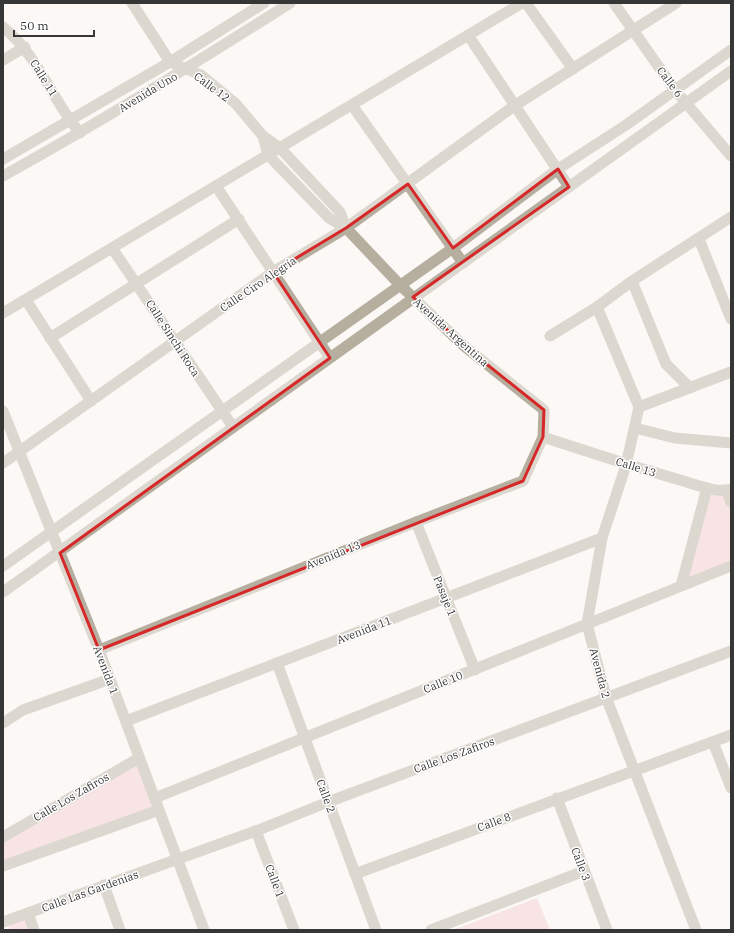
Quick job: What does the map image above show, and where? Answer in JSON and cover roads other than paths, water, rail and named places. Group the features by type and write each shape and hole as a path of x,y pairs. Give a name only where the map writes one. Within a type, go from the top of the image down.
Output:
{"street":[{"path":"132,3 170,62"},
{"name":"Avenida Uno","path":"3,159 170,62 264,3"},
{"name":"Avenida Uno","path":"3,176 80,133 187,69 290,3"},
{"path":"3,313 522,3"},
{"path":"526,3 573,69"},
{"name":"Calle 6","path":"614,3 675,90 731,156"},
{"name":"Calle Ciro Alegría","path":"3,463 273,272 346,228 514,106 676,3"},
{"name":"Calle 11","path":"3,27 25,47 70,121 80,133"},
{"path":"468,35 569,187"},
{"path":"3,60 25,47"},
{"path":"3,566 453,248 558,169 675,90 731,50"},
{"name":"Calle 12","path":"170,62 200,75 236,104 263,136 280,148"},
{"path":"3,592 413,297 463,263 731,71"},
{"path":"352,105 463,263"},
{"name":"Calle 12","path":"263,136 268,155"},
{"name":"Avenida Argentina","path":"280,148 340,212 346,228"},
{"name":"Avenida Argentina","path":"268,155 329,218 346,228 400,285 464,346 544,410 543,437"},
{"path":"216,186 330,358"},
{"path":"550,336 597,307 632,281 731,217"},
{"path":"50,338 239,219"},
{"path":"699,239 731,319"},
{"name":"Calle Sinchi Roca","path":"112,248 233,427"},
{"path":"632,281 666,364 690,388"},
{"path":"26,300 92,401"},
{"path":"597,307 639,406 731,372"},
{"name":"Avenida 2","path":"639,406 626,465 602,538 587,624 606,697 696,930"},
{"name":"Avenida 1","path":"3,412 99,650 204,930"},
{"path":"635,428 675,438 731,443"},
{"name":"Calle 13","path":"543,437 626,465 707,488 729,490"},
{"name":"Avenida 13","path":"99,650 416,522 523,481 543,437"},
{"path":"682,586 707,488"},
{"path":"729,490 731,502"},
{"name":"Pasaje 1","path":"416,522 475,670"},
{"name":"Avenida 11","path":"126,721 602,538"},
{"name":"Calle 10","path":"155,798 731,566"},
{"name":"Calle Los Zafiros","path":"177,859 256,831 328,802 731,651"},
{"name":"Calle 2","path":"277,663 376,930"},
{"path":"3,723 23,710 110,679"},
{"name":"Calle 8","path":"355,874 557,798 731,735"},
{"path":"713,742 731,788"},
{"name":"Calle Los Zafiros","path":"3,837 139,758"},
{"name":"Calle 3","path":"557,798 607,930"},
{"path":"3,866 159,810"},
{"name":"Calle 1","path":"256,831 294,930"},
{"name":"Calle Las Gardenias","path":"6,924 28,913 177,859"},
{"path":"431,930 584,871"},
{"path":"104,885 120,930"},
{"path":"28,913 34,930"}]}
